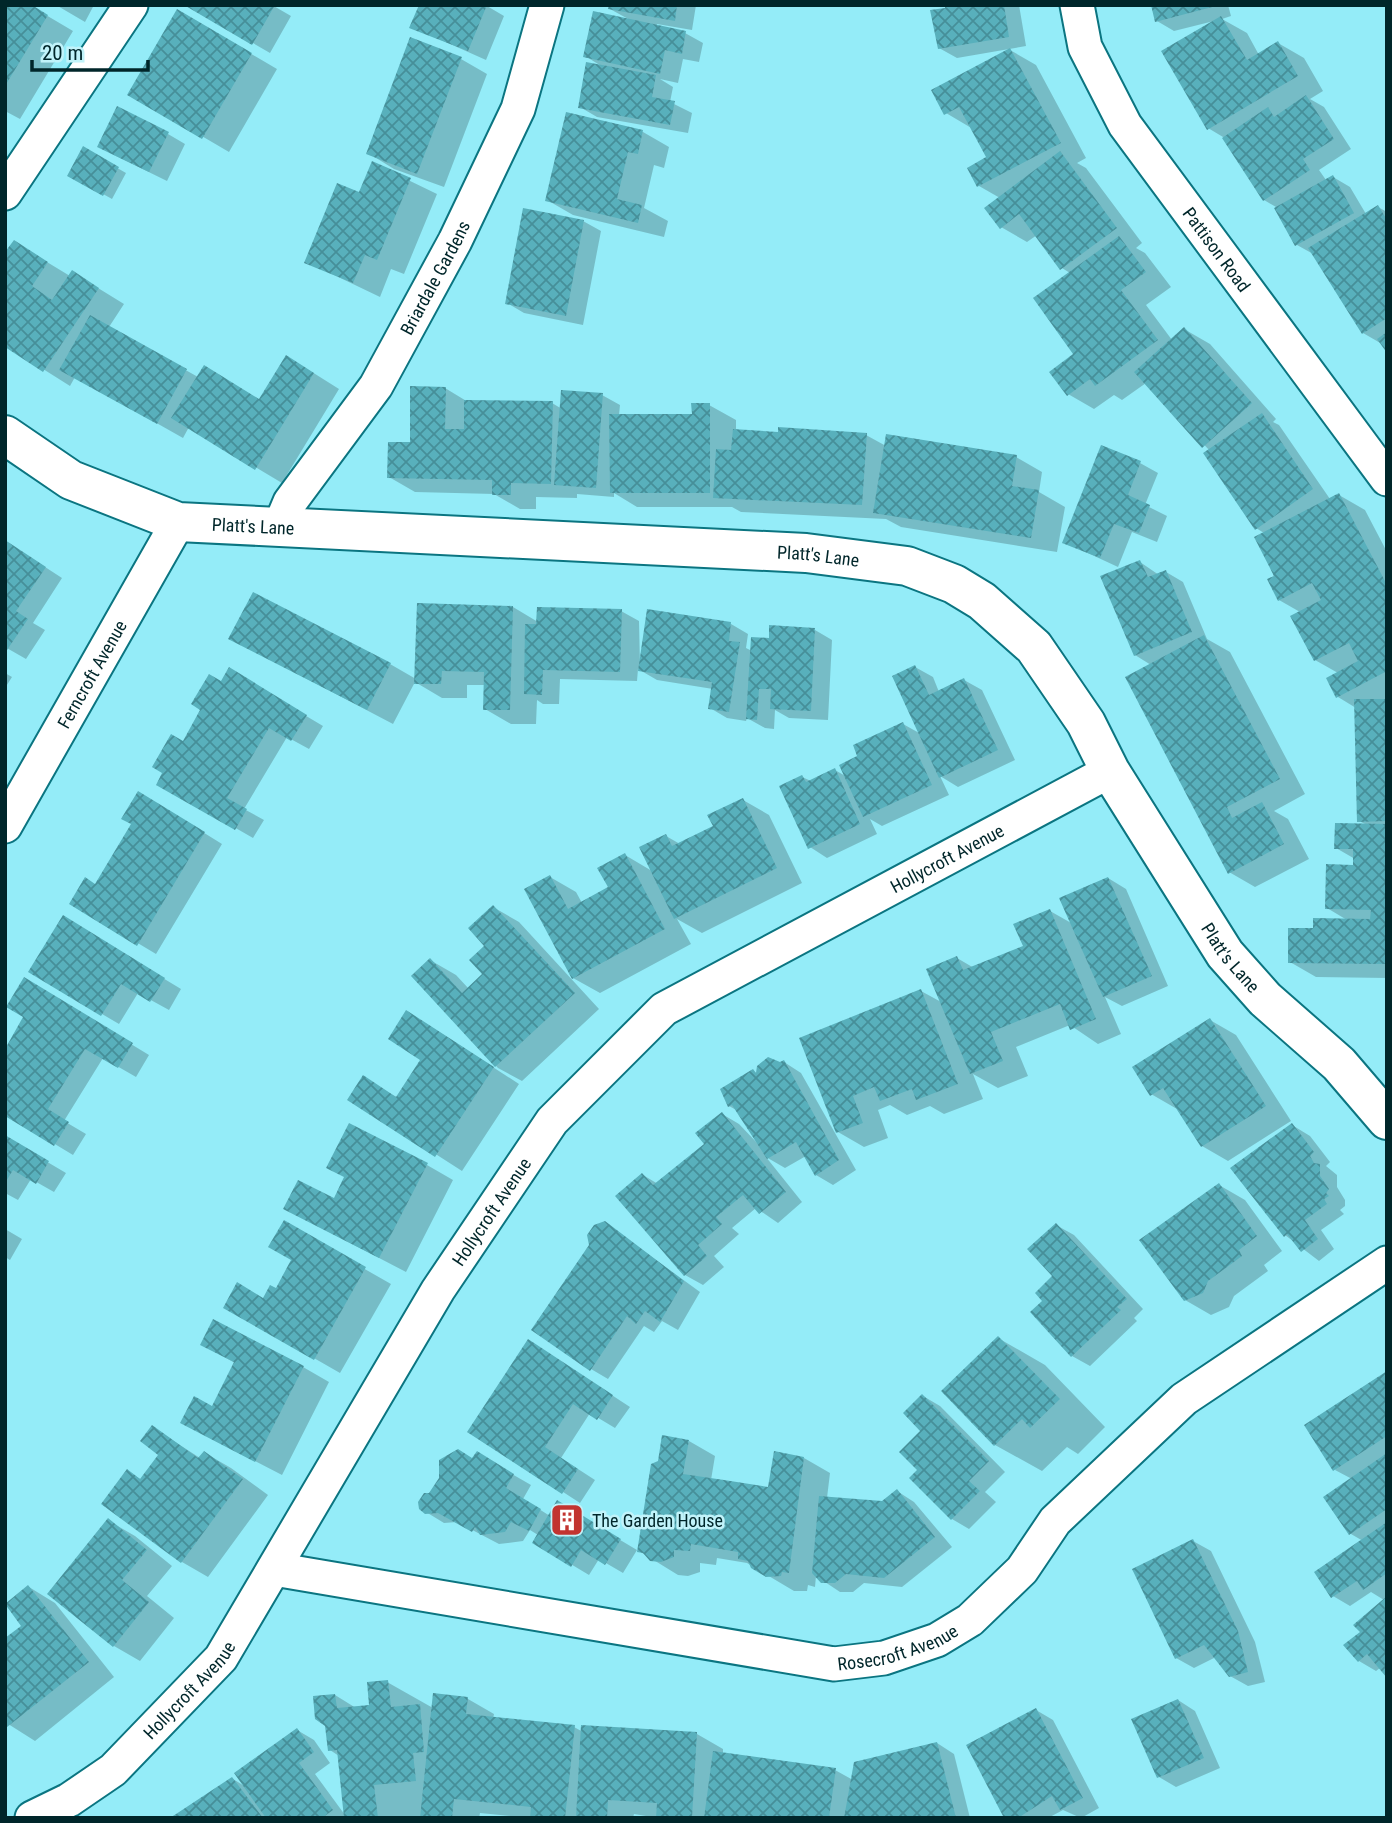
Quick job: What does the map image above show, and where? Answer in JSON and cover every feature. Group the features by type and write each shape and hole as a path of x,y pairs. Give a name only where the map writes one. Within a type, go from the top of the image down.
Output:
{"street":[{"path":"5,194 131,5"},
{"name":"Briardale Gardens","path":"279,528 289,502 376,386 455,241 519,109 547,5"},
{"name":"Pattison Road","path":"1077,5 1085,47 1125,125 1387,480"},
{"name":"Platt's Lane","path":"5,435 71,480 178,522 279,528 421,531 806,553 907,566 954,584 973,596 1034,647 1086,723 1110,771 1225,954 1265,999 1339,1064 1387,1120"},
{"name":"Ferncroft Avenue","path":"5,826 178,522"},
{"name":"Hollycroft Avenue","path":"32,1818 69,1800 113,1770 220,1658 438,1290 552,1121 664,1009 1110,771"},
{"name":"Rosecroft Avenue","path":"274,1569 834,1664 884,1658 937,1640 971,1620 1022,1570 1055,1521 1184,1399 1387,1263"}],"building":[{"path":"5,5 32,5 48,15 5,86"},
{"path":"184,5 275,5 252,45"},
{"path":"419,5 487,5 468,51 409,28"},
{"path":"609,5 677,5 675,21 608,9"},
{"path":"945,5 1004,5 1009,37 938,49 930,10 945,8"},
{"path":"1151,5 1216,5 1216,6 1155,22"},
{"path":"177,9 252,53 202,139 127,95"},
{"path":"593,11 686,31 682,54 665,50 660,74 583,57"},
{"path":"1221,16 1247,60 1278,41 1298,76 1207,130 1161,51"},
{"path":"410,37 462,57 417,174 366,154"},
{"path":"1010,48 1061,143 977,187 967,168 986,157 959,107 944,115 931,90"},
{"path":"586,62 656,75 652,97 675,101 670,125 578,108"},
{"path":"1306,95 1334,139 1303,159 1310,170 1263,201 1222,138 1268,107 1274,117"},
{"path":"117,106 169,132 149,172 97,147"},
{"path":"566,112 643,130 638,154 628,152 617,199 642,205 638,223 545,201"},
{"path":"83,146 119,167 103,196 67,176"},
{"path":"1060,151 1117,228 1060,270 1019,214 1000,229 984,208"},
{"path":"372,161 411,178 377,260 365,255 353,283 304,263 337,183 359,192"},
{"path":"1333,175 1354,213 1295,246 1274,208"},
{"path":"1378,205 1387,220 1387,318 1362,334 1308,248"},
{"path":"523,208 584,220 566,316 505,304"},
{"path":"1119,236 1146,272 1121,290 1158,340 1095,386 1090,379 1067,396 1049,372 1073,354 1033,298"},
{"path":"14,240 48,262 32,286 52,300 72,270 99,288 43,372 5,347 5,252"},
{"path":"90,315 187,369 157,424 59,370"},
{"path":"1184,327 1252,403 1202,448 1134,372"},
{"path":"1387,332 1387,353 1377,339"},
{"path":"286,355 314,373 255,470 171,418 204,365 259,399"},
{"path":"410,386 446,387 445,429 464,429 464,400 553,401 551,484 511,483 511,495 492,495 492,480 387,478 388,442 410,442"},
{"path":"561,390 603,393 596,488 554,485"},
{"path":"691,403 710,403 710,493 610,493 609,414 692,414"},
{"path":"1262,413 1313,489 1255,530 1203,453"},
{"path":"778,427 867,433 862,505 713,498 716,449 731,450 733,429 778,432"},
{"path":"886,434 1017,455 1012,486 1039,490 1031,538 873,513"},
{"path":"1101,445 1141,461 1128,495 1150,505 1139,533 1114,524 1100,558 1062,543"},
{"path":"1339,493 1387,585 1387,671 1336,698 1326,678 1358,661 1349,643 1314,661 1290,616 1321,600 1312,583 1278,601 1267,579 1274,576 1254,537"},
{"path":"5,540 46,567 16,611 28,619 7,650"},
{"path":"1140,560 1148,577 1166,570 1192,632 1134,656 1100,576"},
{"path":"253,592 391,663 367,710 228,639"},
{"path":"417,603 513,606 510,710 483,710 484,672 442,671 441,684 414,684"},
{"path":"537,607 622,609 620,672 543,670 542,695 524,694 525,624 536,624"},
{"path":"647,609 731,622 729,641 740,642 729,712 708,709 712,682 638,671"},
{"path":"769,625 815,628 811,711 770,709 771,689 759,689 757,720 746,719 751,637 769,638"},
{"path":"1204,635 1280,779 1227,807 1232,818 1262,802 1284,844 1228,874 1125,677"},
{"path":"915,665 929,695 964,678 998,750 939,778 892,676"},
{"path":"229,667 307,715 291,741 269,728 227,798 247,809 235,830 156,785 162,773 152,767 171,734 183,741 200,710 191,704 209,674 221,681"},
{"path":"1354,699 1387,699 1387,821 1357,822"},
{"path":"903,722 932,785 863,817 839,765 857,756 853,745"},
{"path":"835,768 860,824 808,849 779,786 802,775 806,782"},
{"path":"138,791 205,832 137,946 69,904 85,877 95,884 131,824 121,819"},
{"path":"743,798 777,868 674,919 639,847 666,834 672,846 713,826 707,815"},
{"path":"1335,823 1387,824 1387,964 1288,963 1288,928 1313,928 1313,918 1370,919 1371,910 1325,909 1326,864 1353,865 1353,849 1334,849"},
{"path":"625,853 665,929 572,979 524,889 550,875 568,909 608,887 597,868"},
{"path":"1108,877 1152,976 1103,997 1059,898"},
{"path":"493,905 575,993 495,1067 411,976 430,958 462,993 482,974 469,960 484,946 468,928"},
{"path":"1050,909 1096,1019 1070,1030 1060,1004 991,1032 1003,1061 970,1074 926,969 957,956 963,970 1023,946 1013,924"},
{"path":"63,915 165,978 150,1002 121,984 101,1016 28,972"},
{"path":"24,977 133,1043 118,1068 85,1049 48,1109 69,1122 54,1146 5,1116 5,1049 23,1017 6,1007"},
{"path":"921,989 958,1084 916,1100 912,1089 880,1101 874,1087 853,1096 863,1123 836,1133 799,1038"},
{"path":"406,1010 494,1067 435,1157 347,1100 363,1075 396,1097 420,1060 388,1039"},
{"path":"1210,1018 1266,1106 1201,1147 1163,1088 1150,1096 1132,1067"},
{"path":"768,1057 780,1062 784,1060 839,1160 815,1176 796,1142 767,1159 732,1105 728,1107 720,1089 753,1069 756,1073 757,1066"},
{"path":"722,1112 786,1192 759,1214 743,1195 716,1217 722,1224 698,1245 707,1256 684,1276 615,1196 642,1173 653,1185 704,1144 695,1133"},
{"path":"349,1123 428,1163 379,1258 283,1209 298,1180 334,1198 344,1177 326,1168"},
{"path":"1292,1123 1314,1152 1310,1156 1314,1163 1320,1164 1320,1176 1329,1189 1326,1193 1329,1196 1324,1199 1327,1204 1305,1220 1318,1239 1301,1252 1287,1234 1284,1237 1230,1168"},
{"path":"5,1135 49,1161 36,1184 13,1170 5,1183"},
{"path":"1219,1183 1257,1236 1239,1250 1242,1256 1208,1281 1203,1293 1184,1301 1139,1240"},
{"path":"284,1220 366,1267 314,1360 223,1308 237,1282 263,1298 270,1285 276,1288 291,1260 268,1247"},
{"path":"605,1221 684,1281 660,1322 645,1311 636,1324 627,1316 590,1371 531,1330 589,1245 587,1235 594,1225"},
{"path":"1056,1223 1127,1299 1117,1307 1121,1310 1071,1357 1030,1312 1042,1301 1035,1293 1052,1276 1027,1249"},
{"path":"213,1319 304,1366 255,1462 180,1423 194,1396 212,1406 234,1362 200,1345"},
{"path":"998,1336 1060,1399 1030,1428 1022,1419 994,1446 941,1391"},
{"path":"528,1339 613,1395 597,1420 573,1404 545,1447 578,1469 562,1494 467,1432"},
{"path":"1387,1371 1387,1436 1333,1471 1304,1425"},
{"path":"922,1394 989,1461 969,1481 980,1491 951,1520 909,1478 917,1470 899,1452 920,1431 903,1413"},
{"path":"152,1425 198,1458 204,1451 243,1479 181,1563 101,1504 127,1469 140,1479 158,1455 140,1441"},
{"path":"662,1435 689,1440 683,1474 768,1487 774,1451 804,1457 789,1573 782,1572 781,1576 766,1577 751,1568 748,1561 738,1559 738,1552 691,1544 690,1551 674,1550 674,1557 661,1562 650,1561 643,1553 637,1552 651,1464 658,1461"},
{"path":"458,1449 472,1458 477,1451 514,1474 506,1488 541,1509 529,1531 511,1522 505,1532 480,1535 475,1527 472,1532 438,1513 425,1514 419,1509 418,1502 424,1493 429,1493 439,1478 439,1460"},
{"path":"1387,1453 1387,1509 1349,1535 1323,1497"},
{"path":"897,1489 935,1537 884,1578 846,1574 835,1583 821,1583 812,1573 819,1496 882,1501"},
{"name":"The Garden House","path":"557,1500 621,1539 605,1565 581,1550 571,1567 532,1543"},
{"path":"108,1518 147,1550 122,1580 149,1602 113,1647 47,1594"},
{"path":"1387,1522 1387,1573 1363,1590 1357,1581 1331,1598 1314,1572"},
{"path":"1193,1539 1238,1631 1248,1672 1229,1677 1204,1645 1175,1659 1132,1569"},
{"path":"28,1585 89,1662 7,1727 5,1638 21,1626 5,1604"},
{"path":"1387,1596 1387,1678 1367,1654 1358,1662 1343,1645 1360,1632 1353,1625"},
{"path":"388,1680 391,1707 420,1704 424,1752 413,1753 416,1781 374,1785 378,1818 344,1818 337,1750 328,1751 325,1726 315,1719 313,1696 335,1694 337,1708 369,1705 367,1682"},
{"path":"433,1693 468,1697 466,1714 575,1725 565,1818 530,1818 531,1807 454,1799 452,1818 420,1818"},
{"path":"1178,1699 1204,1758 1157,1778 1131,1719"},
{"path":"1036,1708 1083,1798 1060,1810 1052,1796 1018,1818 1000,1818 1003,1816 966,1745"},
{"path":"581,1725 697,1732 692,1818 656,1818 657,1803 608,1800 607,1818 576,1818"},
{"path":"297,1728 314,1752 299,1763 333,1810 322,1818 266,1818 234,1773"},
{"path":"937,1742 956,1818 844,1818 854,1762"},
{"path":"713,1751 836,1768 829,1818 704,1818"},
{"path":"232,1777 263,1818 170,1818"}],"place":[{"name":"The Garden House","path":"567,1520"}]}
